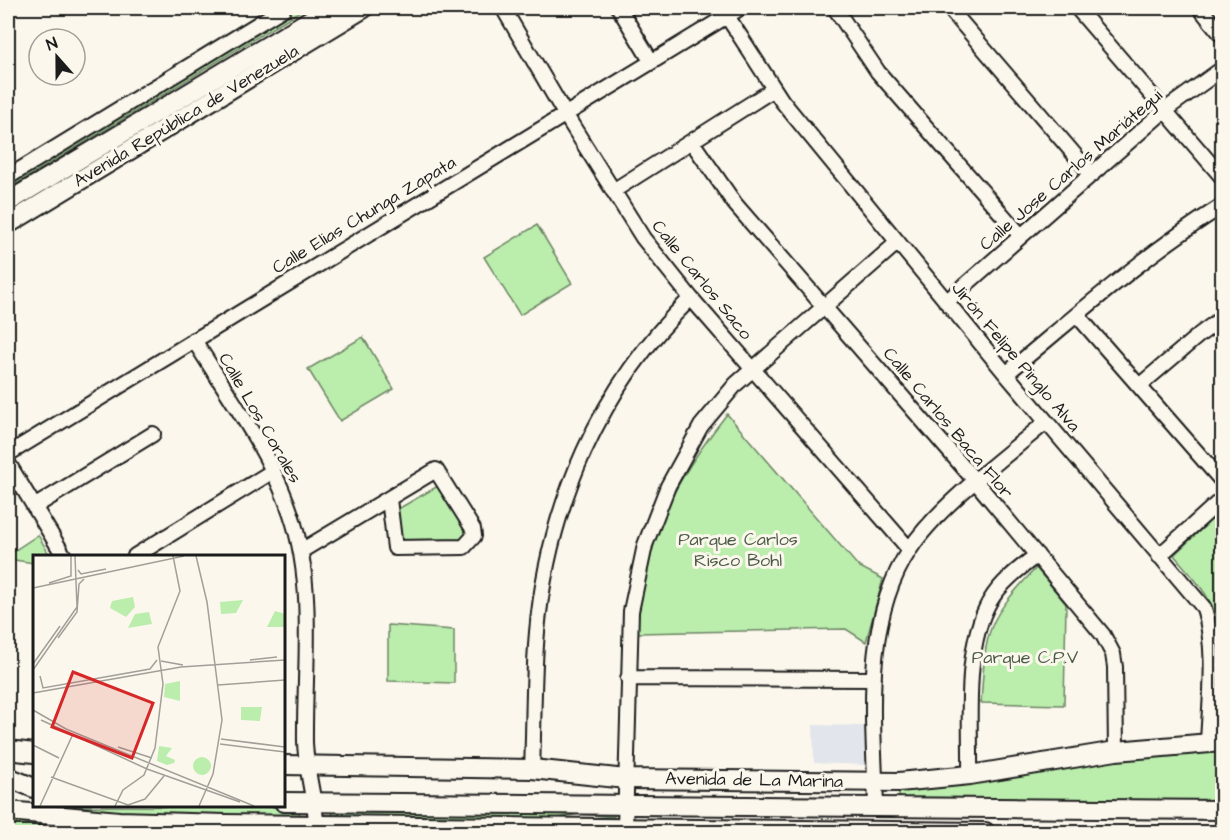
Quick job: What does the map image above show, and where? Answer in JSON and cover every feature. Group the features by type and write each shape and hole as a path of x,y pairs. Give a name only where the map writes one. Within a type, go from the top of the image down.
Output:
{"main road":[{"name":"Avenida República de Venezuela","path":"8,202 330,8"},
{"name":"Avenida República de Venezuela","path":"8,224 364,8"},
{"name":"Avenida de La Marina","path":"285,765 532,769 626,778 875,782 970,775 1116,751 1215,742"},
{"path":"8,750 33,753"},
{"path":"8,777 33,788"},
{"path":"8,784 33,788"},
{"name":"Avenida de La Marina","path":"285,802 626,803 1222,810"},
{"path":"8,811 118,827 626,828 985,832"}],"street":[{"path":"8,177 284,8"},
{"name":"Calle Carlos Saco","path":"503,8 565,114 643,238 691,298 909,549"},
{"path":"619,8 651,61"},
{"name":"Calle Elias Chunga Zapata","path":"8,454 740,8"},
{"path":"835,8 864,55 1021,236"},
{"path":"949,8 1092,175"},
{"path":"1077,8 1222,177"},
{"path":"1200,8 1222,35"},
{"name":"Jirón Felipe Pinglo Alva","path":"727,16 774,89 946,302 1204,608 1209,624 1212,656 1215,742"},
{"name":"Calle Jose Carlos Mariátegui","path":"946,302 1165,110 1222,69"},
{"path":"613,191 774,89"},
{"name":"Calle Carlos Baca Flor","path":"692,142 735,204 976,482 1102,635 1113,654 1115,667 1116,751"},
{"path":"1006,374 1187,228 1222,206"},
{"path":"626,828 628,678 634,586 653,522 687,448 717,405 752,369 898,242"},
{"path":"532,769 537,630 557,517 598,419 634,365 691,298"},
{"path":"1077,315 1222,481"},
{"path":"1139,386 1222,318"},
{"name":"Calle Los Corales","path":"194,340 273,471 287,503 301,551 307,591 307,766 317,829"},
{"path":"876,807 874,679 882,618 893,581 909,549 928,526 1046,422"},
{"path":"34,507 153,434"},
{"path":"8,463 63,555"},
{"path":"301,551 436,470 473,529 474,536 464,547 395,548 389,499"},
{"path":"137,555 273,471"},
{"path":"1159,556 1222,499"},
{"path":"970,775 974,651 981,621 990,600 1003,584 1037,555"},
{"path":"628,678 874,679"}],"shaded area":[{"path":"813,725 865,726 865,765 814,763"}],"green space":[{"path":"293,8 305,8 8,189 8,181"},
{"path":"537,225 572,283 520,315 484,257"},
{"path":"363,337 394,389 340,421 308,369"},
{"name":"Parque Carlos Risco Bohl","path":"727,414 858,566 883,579 866,642 846,629 635,633 648,567 662,518 688,468"},
{"path":"438,486 468,533 464,542 399,541 398,509"},
{"path":"1222,510 1221,651 1213,608 1194,578 1174,555"},
{"path":"38,535 49,555 33,555 33,563 8,559 8,555"},
{"name":"Parque C.P.V","path":"1036,568 1066,604 1064,705 981,703 984,659 991,629 1006,602"},
{"path":"388,625 454,630 454,683 388,681"},
{"path":"1222,751 1222,802 900,800 898,789 1117,758"},
{"path":"60,807 299,807 300,820 60,810"},
{"path":"331,807 614,809 614,817 579,814 552,819 334,820"},
{"path":"8,821 51,827 114,826 113,832 8,832"}]}
